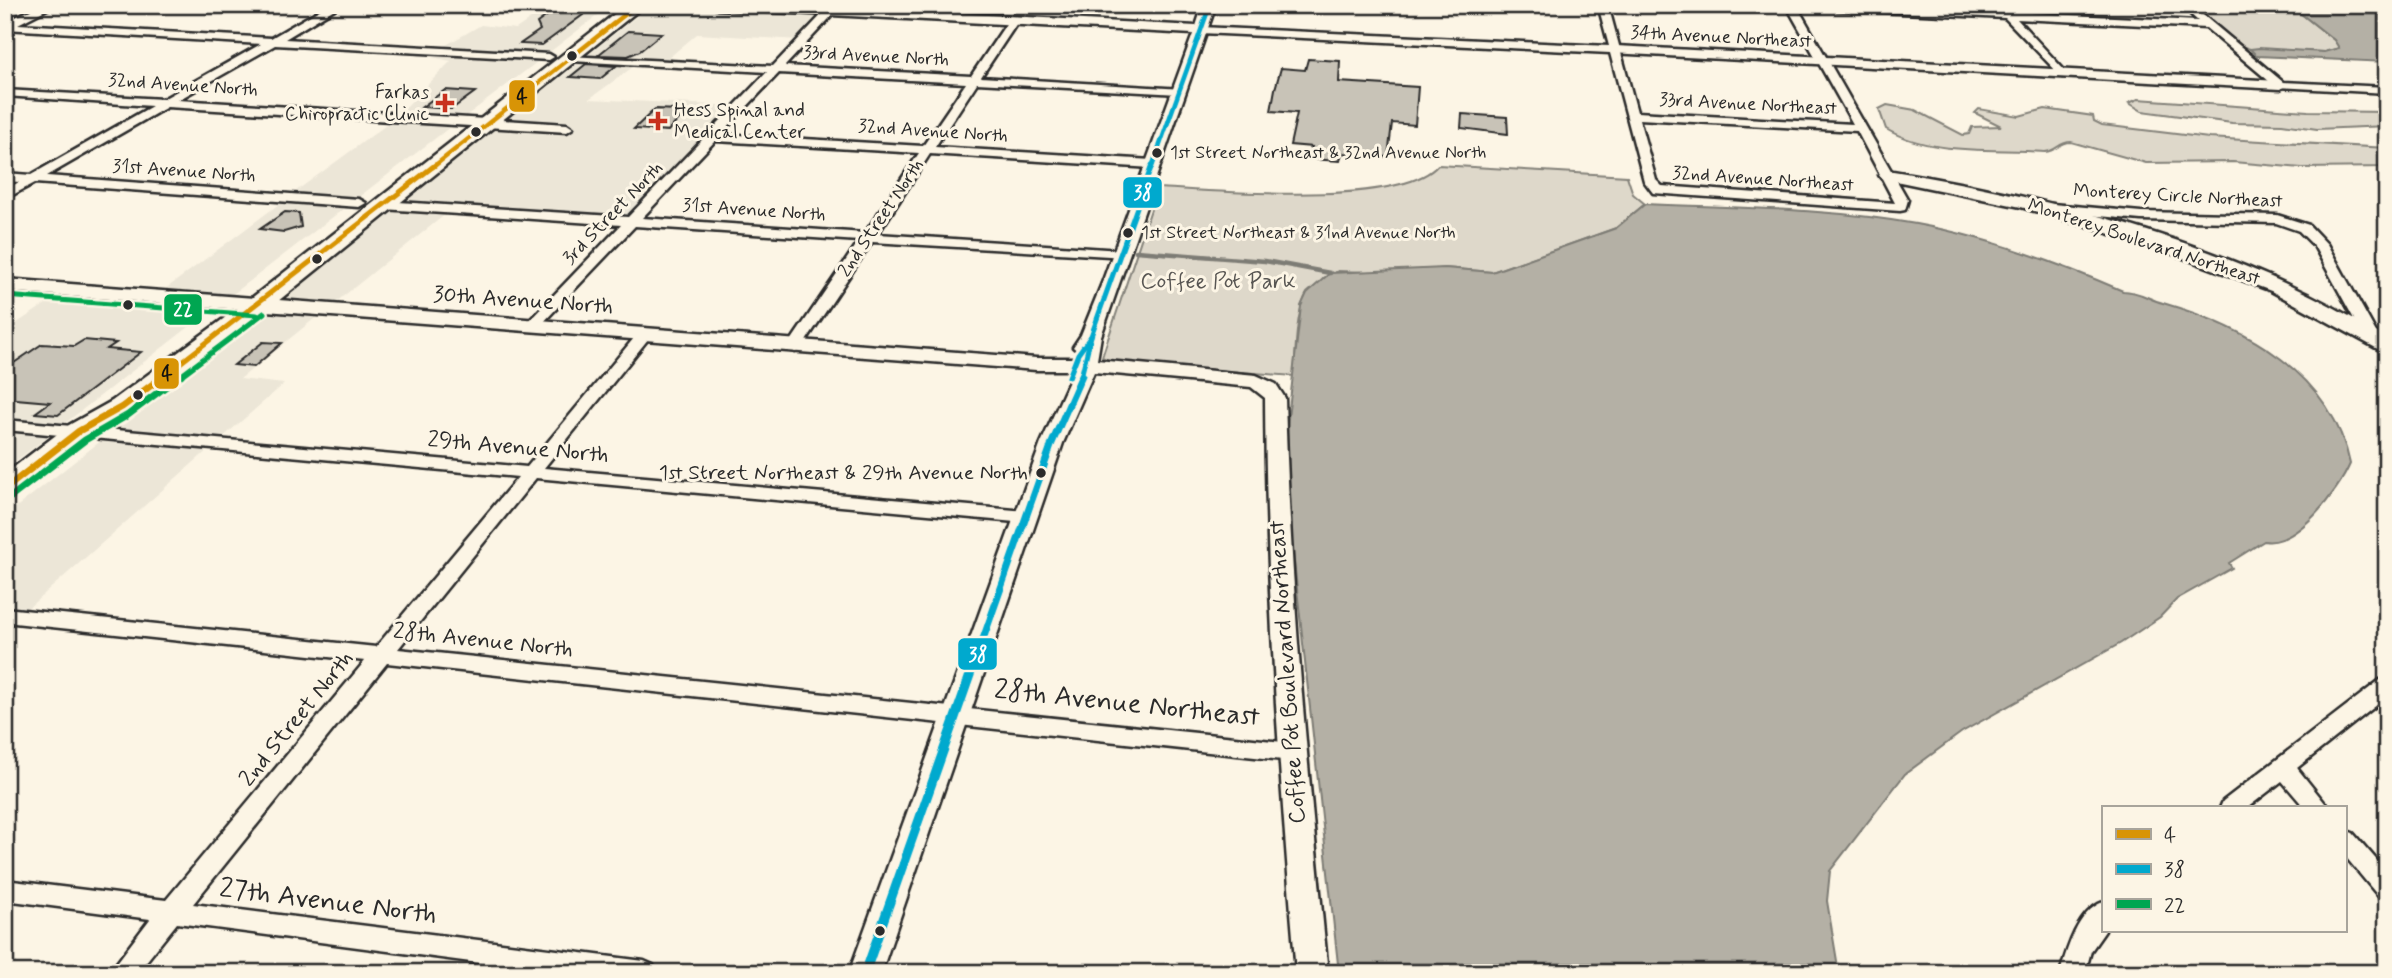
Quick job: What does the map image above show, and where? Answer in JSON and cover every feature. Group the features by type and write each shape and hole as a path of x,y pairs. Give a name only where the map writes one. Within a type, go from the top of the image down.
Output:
{"main road":[{"path":"79,431 100,405 616,5"},
{"path":"5,489 79,431 122,407 258,305 637,5"},
{"path":"533,88 531,80 555,61 549,57"},
{"path":"383,205 379,202 380,197 417,168 415,160"}],"street":[{"path":"8,24 50,5"},
{"path":"5,195 336,5"},
{"name":"34th Avenue Northeast","path":"717,5 834,8 1201,30 2387,90"},
{"path":"865,973 1210,5"},
{"path":"1603,5 1634,115"},
{"path":"1793,5 2209,25"},
{"path":"1793,5 1887,175"},
{"path":"1999,5 2062,74"},
{"path":"2185,5 2280,85"},
{"name":"3rd Street North","path":"532,326 834,8"},
{"name":"2nd Street North","path":"795,346 1014,20"},
{"path":"8,24 549,57"},
{"name":"33rd Avenue North","path":"571,58 1179,91"},
{"name":"32nd Avenue North","path":"5,93 567,128"},
{"name":"33rd Avenue Northeast","path":"1634,115 1861,128"},
{"name":"32nd Avenue Northeast","path":"1634,115 1650,181 1658,190 1878,207 1903,205 1887,175"},
{"name":"32nd Avenue North","path":"712,137 1152,164"},
{"name":"Monterey Boulevard Northeast","path":"1887,175 1967,188 2048,208 2248,274 2323,309 2387,348"},
{"name":"31st Avenue North","path":"5,177 359,203"},
{"name":"31st Avenue North","path":"383,205 1121,254"},
{"name":"Monterey Circle Northeast","path":"2048,208 2141,216 2256,218 2292,222 2312,233 2320,244 2370,336"},
{"name":"30th Avenue North","path":"5,285 1120,370"},
{"name":"2nd Street North","path":"121,973 644,335"},
{"path":"1120,370 1256,381"},
{"name":"Coffee Pot Boulevard Northeast","path":"1256,381 1269,388 1275,398 1277,524 1292,752 1312,973"},
{"name":"29th Avenue North","path":"5,425 1026,517"},
{"name":"28th Avenue North","path":"5,615 956,716"},
{"path":"2234,806 2387,686"},
{"name":"28th Avenue Northeast","path":"956,716 1292,752"},
{"path":"2283,767 2316,806"},
{"path":"2346,841 2387,890"},
{"name":"27th Avenue North","path":"5,890 644,973"},
{"path":"2072,973 2080,946 2102,914"}],"shaded area":[{"path":"551,5 611,5 547,54 441,48 481,25 516,29"},
{"path":"651,5 822,16 799,40 697,34 666,60 587,56"},
{"path":"2290,5 2359,5 2387,14 2387,62 2257,56 2250,49 2324,52 2339,48 2334,40"},
{"path":"434,52 541,59 462,119 398,115 451,61 427,56"},
{"path":"581,61 637,64 589,99 736,106 629,217 402,202 497,127 569,131 575,126 504,122"},
{"path":"393,120 454,124 356,199 292,194"},
{"path":"283,201 347,206 228,298 160,293"},
{"path":"1645,204 1815,212 1916,224 2021,251 2123,291 2194,313 2254,341 2281,359 2305,380 2325,404 2340,432 2350,464 2336,489 2302,527 2276,541 2264,541 2229,563 2232,568 2177,599 2160,617 2121,643 1962,732 1905,774 1830,871 1827,901 1839,973 1339,973 1291,534 1287,427 1301,306 1307,293 1330,273 1445,268 1492,272 1616,228"},
{"path":"393,209 447,213 331,306 276,302"},
{"path":"58,296 216,306 64,424 5,419 5,331"},
{"path":"265,310 320,314 240,379 284,384 222,438 116,429"},
{"path":"5,431 50,435 5,469"},
{"path":"102,440 209,449 27,609 5,606 5,516"}],"green space":[{"path":"2191,5 2290,5 2334,40 2340,48 2324,52 2250,49 2241,46"},
{"path":"2138,99 2308,111 2387,112 2387,126 2317,129 2282,124 2232,123 2142,111 2129,103"},
{"path":"1887,105 1915,110 1963,135 1969,134 1972,127 2001,126 1975,113 1979,109 2019,116 2045,109 2093,116 2094,121 2102,125 2209,138 2387,148 2387,167 2302,168 2233,162 2146,163 2071,142 2045,152 1943,147 1904,138 1886,129 1879,109"},
{"name":"Coffee Pot Park","path":"1438,165 1627,176 1633,194 1645,204 1616,228 1492,272 1445,268 1395,273 1338,271 1324,278 1305,297 1298,326 1294,376 1112,362 1102,357 1158,188 1306,194 1348,192 1387,187 1418,178"}],"building":[{"path":"559,7 591,9 542,45 520,44 540,30 537,23"},
{"path":"628,31 662,33 640,51 628,56 598,55"},
{"path":"1308,59 1340,61 1339,82 1418,87 1415,125 1392,123 1388,157 1342,153 1340,161 1310,159 1312,147 1290,145 1297,113 1271,111 1275,89 1281,68 1305,70"},
{"path":"586,64 616,66 600,79 570,77"},
{"name":"Farkas Chiropractic Clinic","path":"445,90 475,92 452,109 422,107"},
{"path":"655,109 679,110 675,114 684,114 668,131 634,129"},
{"path":"1462,114 1507,117 1508,134 1461,128"},
{"path":"285,212 299,213 301,227 284,232 260,229"},
{"path":"84,340 116,343 107,349 141,352 58,415 35,413 50,402 5,398 5,369 42,344 74,346"},
{"path":"263,342 282,343 254,367 234,365"}],"waterway":[{"path":"1136,251 1265,261 1330,273"}],"transit line":[{"name":"4","path":"5,489 79,431 122,407 258,305 637,5"},
{"name":"38","path":"1069,377 1078,354 1091,336 1210,5"},
{"name":"22","path":"5,296 257,315"},
{"name":"22","path":"11,497 85,440 128,415 264,313"},
{"name":"38","path":"865,973 1052,443 1081,378 1091,336"}],"place":[{"name":"Farkas Chiropractic Clinic","path":"445,103"},
{"name":"Hess Spinal and Medical Center","path":"658,121"},
{"name":"1st Street Northeast & 32nd Avenue North","path":"1157,153"},
{"name":"1st Street Northeast & 31nd Avenue North","path":"1128,233"},
{"name":"1st Street Northeast & 29th Avenue North","path":"1041,473"}]}
